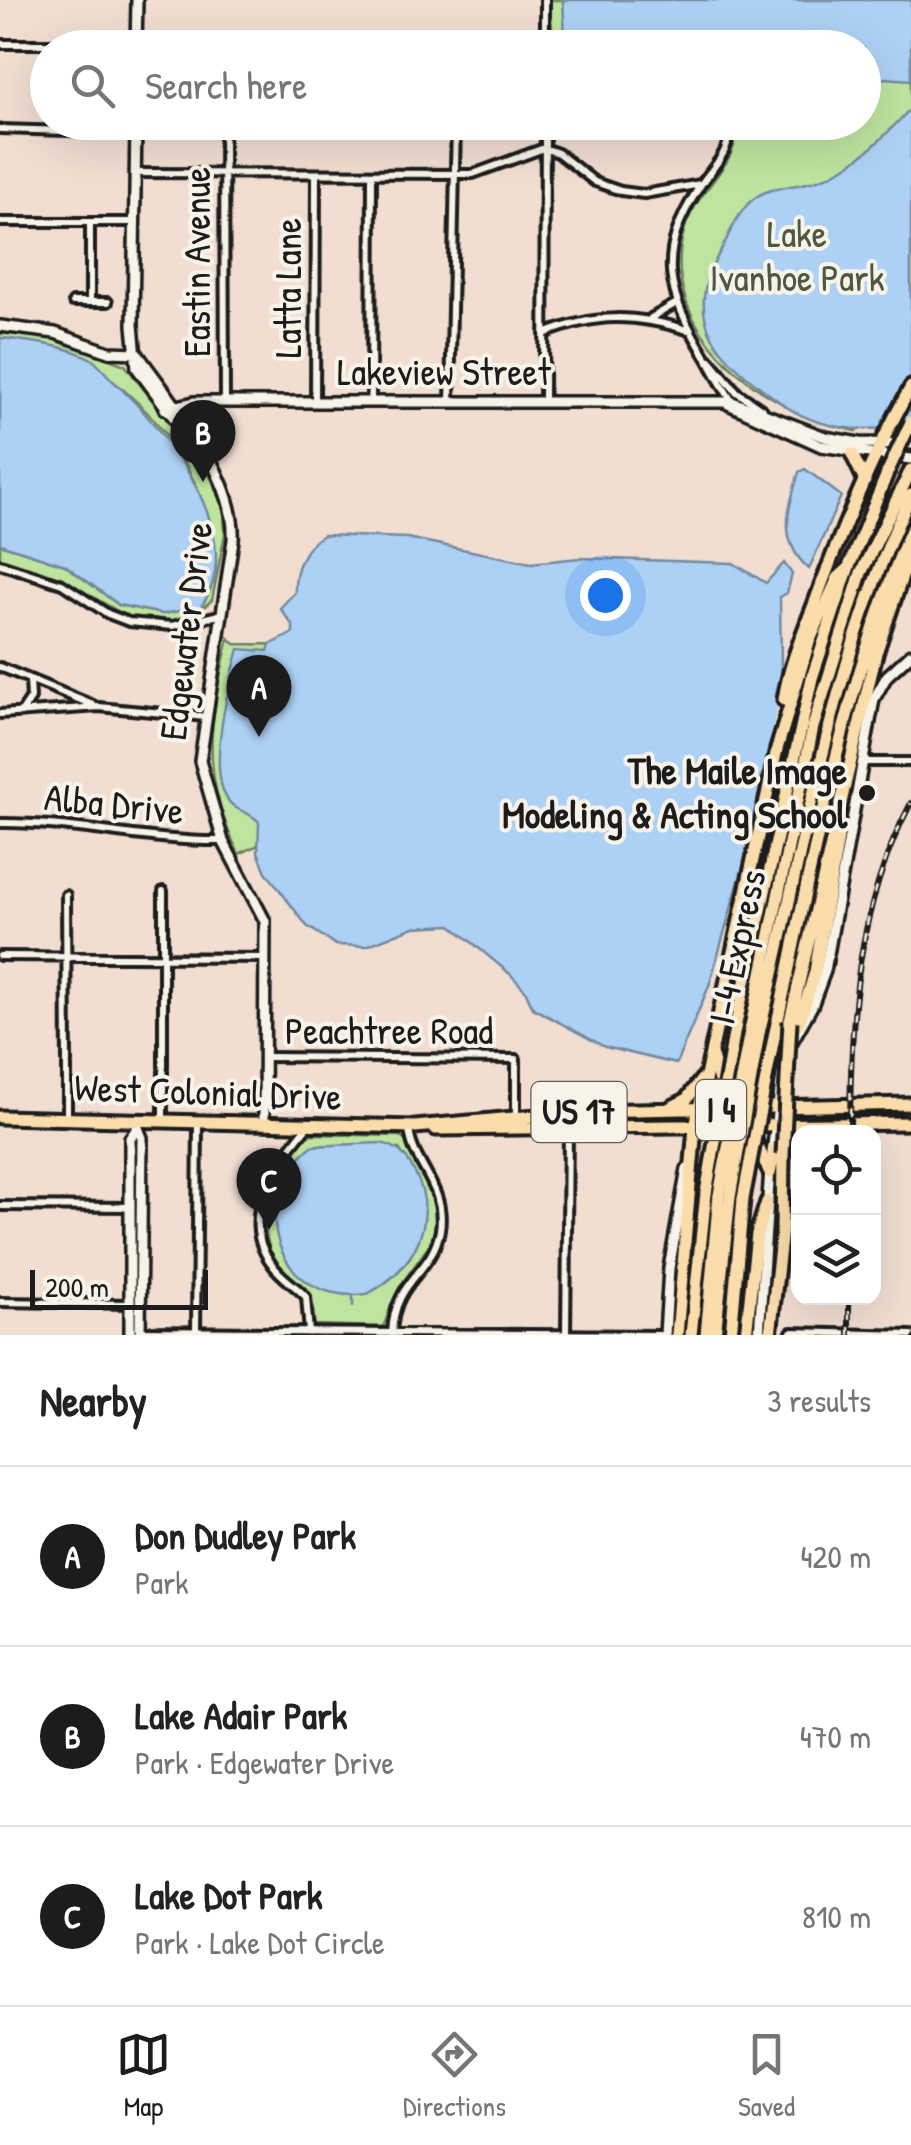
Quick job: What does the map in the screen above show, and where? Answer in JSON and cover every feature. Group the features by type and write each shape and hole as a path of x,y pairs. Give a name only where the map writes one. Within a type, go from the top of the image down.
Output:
{"highway":[{"path":"677,1335 695,1128 795,654 887,429 911,388"},
{"name":"I 4","path":"731,1335 724,1196 736,1028 796,742 848,568 911,422"},
{"path":"852,454 865,481"},
{"name":"I-4 Express","path":"706,1335 724,1196 813,728 862,572 908,475"},
{"name":"I-4 Express","path":"754,1032 844,663 872,578 911,494"},
{"name":"I 4","path":"691,1335 724,1196 774,1037 847,712 870,627 911,530"},
{"path":"770,1335 782,1230 782,1155 795,1022 876,653 911,550"},
{"path":"778,748 817,624 838,578 848,568"},
{"path":"711,1054 725,1100 746,1126 770,1174"},
{"path":"658,1111 686,1100 707,1072"},
{"name":"West Colonial Drive","path":"412,1127 516,1117 911,1104"},
{"path":"734,1110 774,1124"},
{"name":"West Colonial Drive","path":"0,1117 135,1125 163,1120 451,1131 911,1123"},
{"path":"770,1174 776,1150 786,1135 819,1123"},
{"name":"I-4 Express","path":"716,1335 724,1196"},
{"path":"746,1335 757,1234 766,1202"}],"street":[{"path":"136,0 136,30"},
{"path":"545,0 545,30"},
{"path":"0,44 30,44"},
{"path":"0,129 30,129"},
{"name":"Edgewater Drive","path":"136,140 136,352 142,378 222,480 232,513 232,546 200,767 223,841 264,915 264,1123"},
{"name":"Eastin Avenue","path":"224,140 224,402"},
{"path":"450,402 456,140"},
{"path":"544,140 544,402"},
{"path":"727,140 727,147 682,214 674,237 671,280 675,304 732,404"},
{"path":"136,173 456,175 496,169 544,148 558,152 596,182 621,191 657,193 701,184"},
{"name":"Latta Lane","path":"314,402 316,174"},
{"path":"371,402 372,175"},
{"path":"0,222 135,222"},
{"path":"90,222 90,302"},
{"path":"73,302 108,302"},
{"path":"544,334 588,319 650,318 663,315 675,304"},
{"path":"650,318 688,330"},
{"path":"0,326 55,333 109,352 136,352"},
{"name":"Edgewater Drive","path":"136,352 168,407"},
{"path":"705,356 737,392 762,410"},
{"path":"150,374 170,391 202,402"},
{"name":"Lakeview Street","path":"168,407 202,402 732,404 762,410 818,435 911,459"},
{"name":"Lakeview Street","path":"732,404 791,436 852,454 911,444"},
{"path":"0,564 62,584 108,614 129,622 172,626 219,615"},
{"path":"758,1335 766,1202 786,1054 795,1022 812,1006 825,971 855,760 879,688 911,654"},
{"path":"0,667 99,707"},
{"path":"20,714 31,698 30,681"},
{"path":"0,714 99,707 206,717"},
{"path":"855,760 911,762"},
{"name":"Alba Drive","path":"0,822 161,841 223,841"},
{"path":"163,891 163,1120"},
{"path":"66,894 67,1118"},
{"path":"0,956 266,958"},
{"name":"Peachtree Road","path":"265,1058 516,1059 516,1117"},
{"path":"196,1332 198,1121"},
{"path":"135,1125 130,1138 130,1304 135,1333"},
{"path":"135,1125 142,1138 135,1333"},
{"path":"308,1333 306,1296 271,1264 262,1245 259,1220 272,1172 309,1125"},
{"path":"392,1334 398,1296 429,1258 440,1230 433,1180 409,1136 412,1127"},
{"path":"566,1334 568,1128"},
{"path":"135,1333 662,1335 669,1268 695,1128"},
{"path":"0,1206 130,1207"},
{"path":"0,1302 130,1304"},
{"path":"792,1332 911,1335"}],"green space":[{"name":"Lake Ivanhoe Park","path":"549,0 911,0 911,344 856,431 787,406 726,362 702,333 686,302 680,268 688,219 723,168 734,146 733,140 881,140 881,30 552,30"},
{"path":"0,330 51,337 125,365 210,475 224,511 225,534 212,600 196,614 172,621 130,618 63,580 0,559 0,544 65,565 119,605 163,614 201,607 212,562 208,525 197,487 154,420 125,391 93,368 53,347 0,338"},
{"path":"229,638 235,644 310,645 267,841 239,854 226,825 213,773 216,696"},
{"path":"312,1134 400,1136 411,1146 430,1182 437,1209 433,1240 400,1286 383,1327 315,1325 310,1298 271,1256 262,1215 271,1179 296,1143","holes":["318,1145 399,1149 421,1189 424,1210 415,1249 403,1266 367,1294 319,1286 275,1221 279,1198 292,1167"]}],"water":[{"path":"563,0 911,0 911,80 881,79 881,30 565,30"},
{"path":"911,108 911,420 879,428 844,428 795,412 741,371 713,338 705,319 704,298 709,275 736,220 750,202 770,191 829,176 881,139"},
{"path":"0,338 58,347 90,358 133,400 176,453 208,516 215,548 214,578 201,607 163,614 119,605 65,565 0,544"},
{"path":"805,469 841,496 809,569 792,547 788,524 799,472"},
{"path":"323,535 407,538 531,563 580,558 733,563 766,583 784,563 792,574 787,593 780,597 782,730 709,986 676,1064 605,1047 533,1008 525,990 510,974 451,925 414,927 366,946 336,945 307,926 266,872 258,852 259,822 230,803 221,785 222,725 239,649 268,651 270,645 293,633 293,626 280,608 295,592 305,552"},
{"path":"312,1146 392,1146 404,1156 422,1189 425,1208 418,1242 398,1272 367,1294 335,1293 310,1283 291,1266 279,1244 275,1219 279,1193 291,1168"}],"pier":[{"path":"788,656 788,690 749,869 743,868"}],"waterway":[{"path":"353,1295 353,1306"}],"railway":[{"path":"850,1125 855,1005 867,923 892,843 911,803"},
{"path":"849,1305 849,1335"}],"place":[{"name":"Lake Adair Park","path":"203,482"},
{"name":"Don Dudley Park","path":"259,737"},
{"name":"The Maile Image Modeling & Acting School","path":"867,793"},
{"name":"Lake Dot Park","path":"269,1230"}]}
